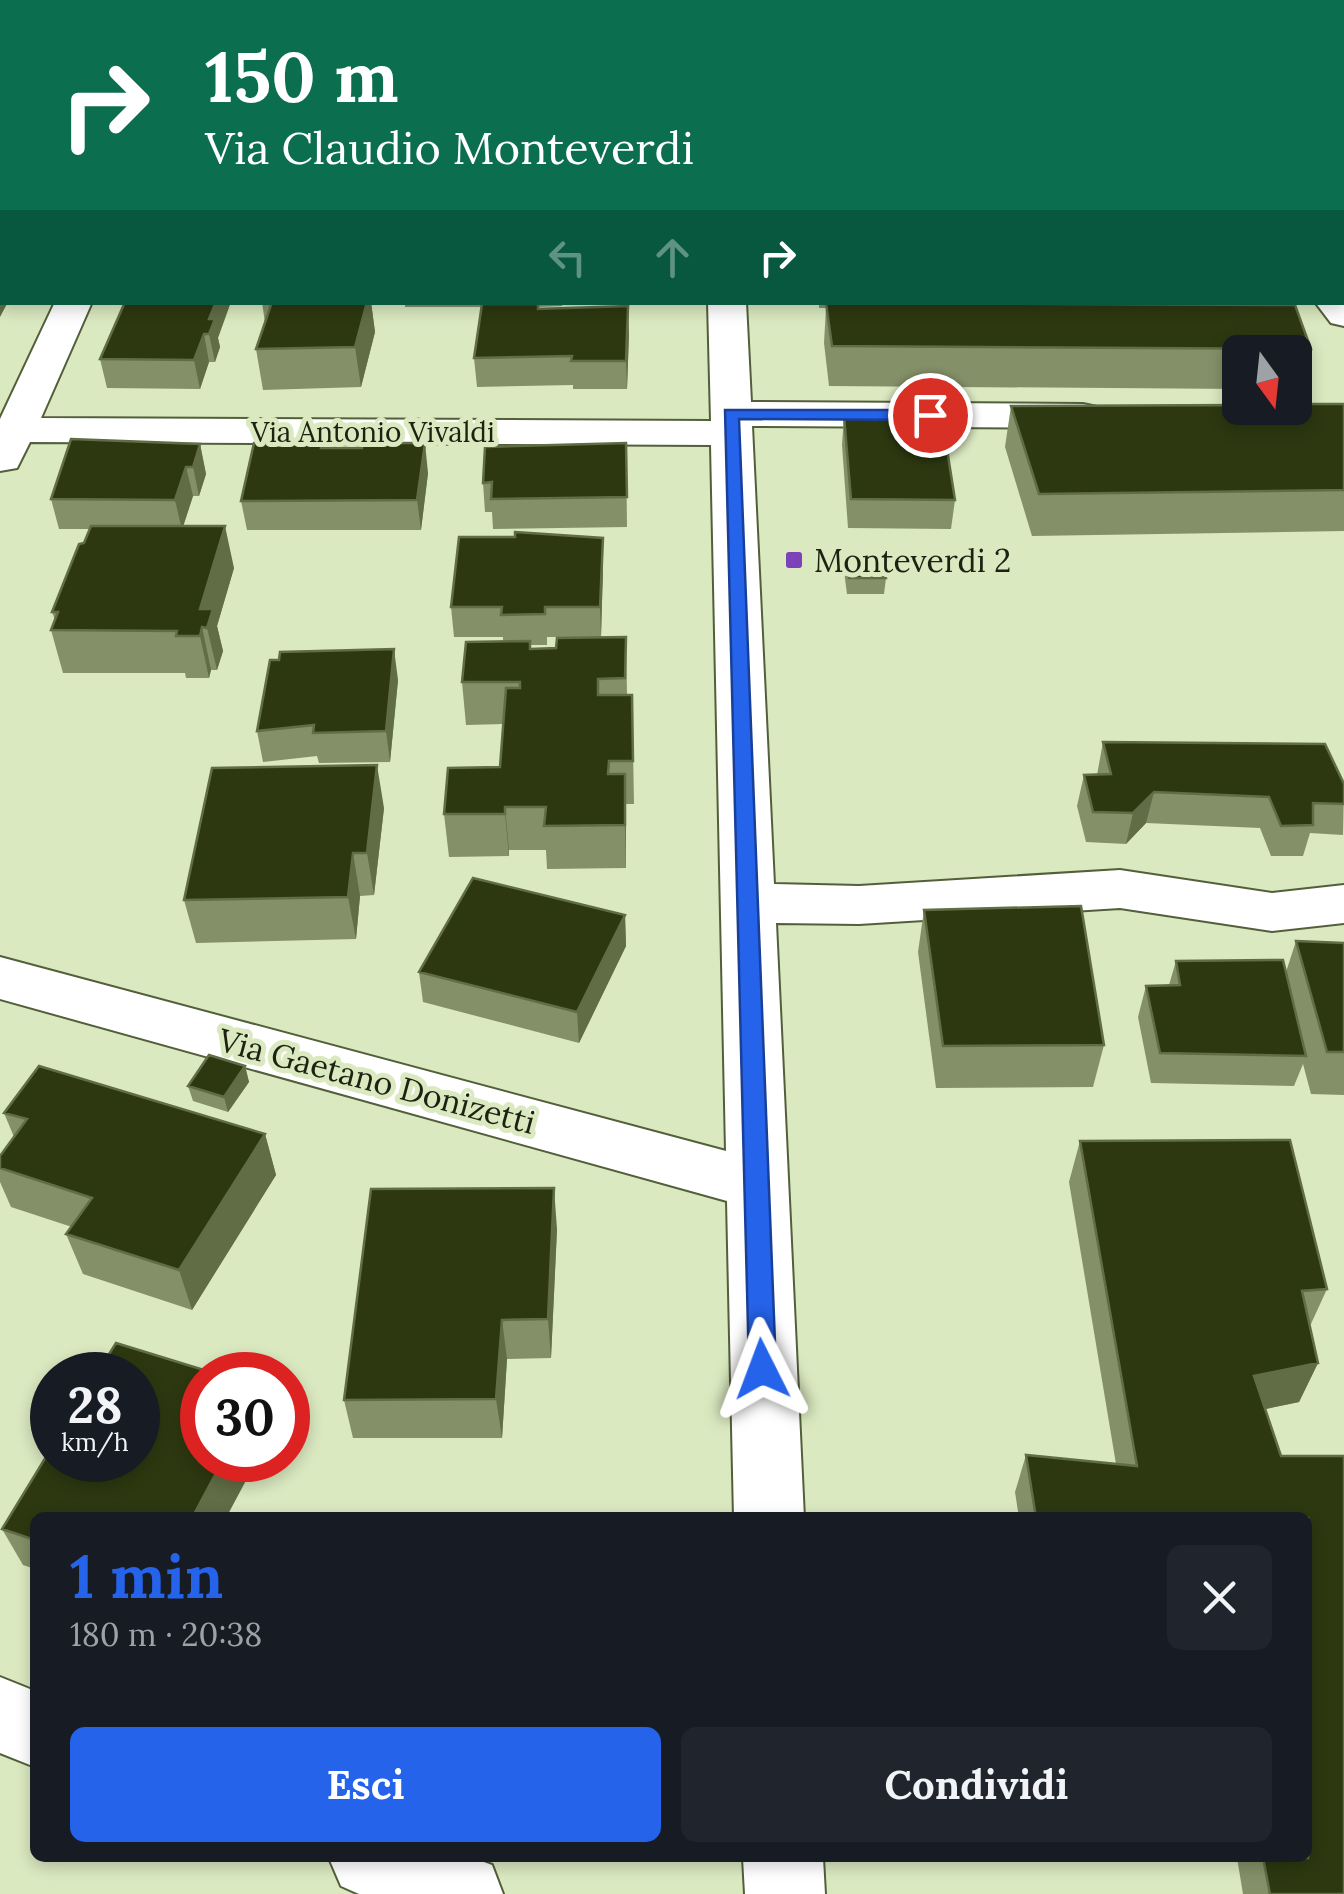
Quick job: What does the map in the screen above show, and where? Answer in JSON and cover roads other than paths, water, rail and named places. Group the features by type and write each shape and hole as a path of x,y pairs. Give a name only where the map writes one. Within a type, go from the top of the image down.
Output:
{"street":[{"path":"7,447 73,305"},
{"path":"726,305 754,1184 769,1512"},
{"name":"Via Antonio Vivaldi","path":"7,447 731,423 1128,416"},
{"path":"746,902 859,905 1120,889 1272,912 1344,904"},
{"name":"Via Gaetano Donizetti","path":"0,978 754,1184"},
{"path":"0,1715 30,1726"},
{"path":"379,1862 463,1894"},
{"path":"783,1862 785,1894"}],"place":[{"name":"Monteverdi 2","path":"794,560"}]}
